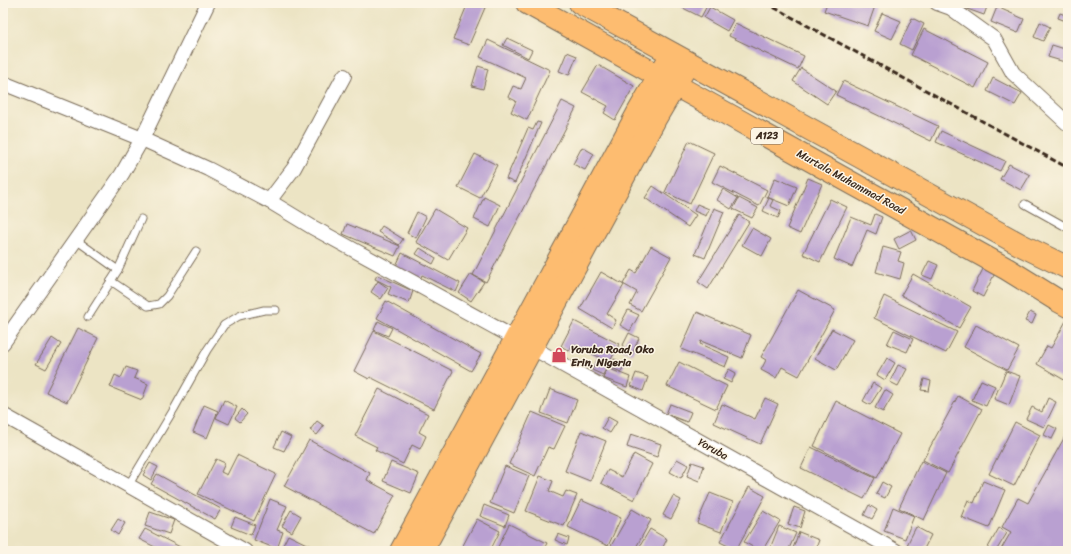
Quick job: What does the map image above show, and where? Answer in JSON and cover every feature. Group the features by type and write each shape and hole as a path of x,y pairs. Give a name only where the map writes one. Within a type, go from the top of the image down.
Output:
{"main road":[{"name":"Murtala Muhammad Road","path":"527,3 1007,269 1068,306"},
{"name":"A123","path":"580,3 1021,245 1068,268"},
{"path":"422,551 635,118 667,80 680,58"},
{"name":"A123","path":"1021,245 1042,264 1068,281"},
{"name":"Murtala Muhammad Road","path":"1007,269 1036,277 1068,292"},
{"path":"401,551 523,343"}],"street":[{"path":"3,343 122,174 142,139 208,3"},
{"path":"937,3 951,8 994,39 1013,74 1068,123"},
{"path":"269,201 294,168 344,76"},
{"name":"Yoruba","path":"3,82 142,139 208,169 269,201 318,230 896,551"},
{"path":"3,415 245,551"}],"lane":[{"path":"1024,204 1068,228"},
{"path":"88,317 118,270 141,219"},
{"path":"76,240 118,270"},
{"path":"111,281 148,306 158,304 167,296 196,251"},
{"path":"128,486 207,350 224,325 239,316 264,310 276,310"}],"building":[{"path":"468,3 487,3 469,45 453,39"},
{"path":"673,3 705,3 708,4 701,17"},
{"path":"827,3 868,3 875,6 868,26 824,11"},
{"path":"957,3 988,4 984,15 956,5"},
{"path":"710,7 733,20 727,31 704,18"},
{"path":"997,7 1024,19 1018,33 991,22"},
{"path":"882,13 901,21 892,39 874,31"},
{"path":"1060,13 1068,16 1066,21 1058,18"},
{"path":"912,18 924,24 912,50 900,44"},
{"path":"1040,22 1050,27 1043,41 1034,37"},
{"path":"735,23 804,56 798,69 729,36"},
{"path":"924,29 988,62 975,88 911,55"},
{"path":"507,38 532,50 528,58 503,45"},
{"path":"488,40 550,70 527,120 511,112 516,101 508,97 513,86 521,89 526,78 480,57"},
{"path":"1052,45 1068,50 1068,63 1048,57"},
{"path":"567,52 577,56 569,75 559,71"},
{"path":"598,65 634,86 615,120 604,113 608,106 582,92"},
{"path":"478,66 488,69 483,89 472,86"},
{"path":"801,68 836,91 827,104 793,81"},
{"path":"993,78 1022,93 1015,105 987,91"},
{"path":"843,81 938,126 931,141 836,95"},
{"path":"562,101 576,108 486,282 473,275"},
{"path":"537,122 541,123 515,183 506,179 528,128 533,130"},
{"path":"941,131 1005,161 1000,171 936,142"},
{"path":"689,141 714,153 690,204 665,192"},
{"path":"582,147 594,154 585,170 573,164"},
{"path":"475,154 497,165 480,198 458,187"},
{"path":"1009,164 1030,175 1021,190 1000,179"},
{"path":"720,166 767,190 759,206 712,182"},
{"path":"775,178 797,187 789,206 767,197"},
{"path":"808,178 822,184 800,234 787,228"},
{"path":"653,186 696,215 688,227 645,198"},
{"path":"723,189 738,198 731,209 717,200"},
{"path":"484,197 500,205 490,227 474,219"},
{"path":"739,198 758,208 752,218 733,209"},
{"path":"769,198 773,200 770,206 781,211 778,218 763,211"},
{"path":"830,199 847,207 820,262 803,254"},
{"path":"697,204 709,209 706,216 694,211"},
{"path":"714,208 724,212 705,258 695,254"},
{"path":"435,209 467,228 448,260 416,242"},
{"path":"417,212 426,217 416,238 407,233"},
{"path":"875,214 882,217 876,234 867,230 852,267 834,259 851,217 871,225"},
{"path":"739,215 749,222 708,289 698,282"},
{"path":"347,224 400,246 395,256 343,234"},
{"path":"382,226 403,239 399,245 378,232"},
{"path":"752,228 771,239 762,256 742,245"},
{"path":"911,230 916,240 899,249 894,239"},
{"path":"651,246 671,257 641,311 630,305 637,292 623,284 631,270 636,273"},
{"path":"883,247 901,252 898,261 904,263 900,279 876,272"},
{"path":"420,248 436,258 433,264 416,254"},
{"path":"402,253 460,283 456,292 422,275 420,280 395,268"},
{"path":"929,261 938,265 932,279 922,275"},
{"path":"986,263 997,269 983,297 972,291"},
{"path":"601,272 624,285 607,314 616,320 612,328 580,309"},
{"path":"471,274 484,282 471,301 459,293"},
{"path":"913,274 971,307 959,328 901,295"},
{"path":"377,275 413,291 409,303 388,294 391,287 375,279"},
{"path":"378,281 388,288 381,299 371,292"},
{"path":"798,290 835,310 799,376 782,367 776,378 761,370 766,360 761,357"},
{"path":"884,296 957,332 946,353 874,318"},
{"path":"386,301 481,354 471,371 377,318"},
{"path":"628,310 639,315 630,331 620,325"},
{"path":"697,312 751,335 742,358 701,341 700,344 729,357 725,367 681,349"},
{"path":"1030,312 1036,315 1032,324 1025,321"},
{"path":"378,321 392,328 388,336 374,330"},
{"path":"574,321 619,344 603,375 592,370 599,357 573,344 569,351 561,346"},
{"path":"1066,321 1068,322 1068,378 1066,381 1037,364 1047,346 1051,348"},
{"path":"976,325 1019,348 1007,370 964,347"},
{"path":"78,328 98,338 67,402 46,392"},
{"path":"832,329 853,340 836,370 815,358"},
{"path":"894,330 913,339 907,352 887,344"},
{"path":"374,331 453,371 434,409 370,377 369,379 354,371"},
{"path":"629,333 639,338 632,354 621,349"},
{"path":"52,338 61,344 46,369 36,364"},
{"path":"887,358 895,363 885,380 877,375"},
{"path":"614,359 625,363 621,372 610,367"},
{"path":"679,362 727,386 716,409 667,386"},
{"path":"898,365 907,369 898,386 890,382"},
{"path":"126,367 137,371 134,378 148,384 142,400 110,387 115,375 121,378"},
{"path":"607,368 630,377 627,387 603,378"},
{"path":"729,369 736,373 731,383 723,379"},
{"path":"1006,371 1020,376 1009,405 994,399"},
{"path":"636,373 648,377 643,391 631,386"},
{"path":"924,379 931,381 929,391 921,390"},
{"path":"981,380 995,386 986,406 972,400"},
{"path":"873,383 881,388 870,405 863,401"},
{"path":"379,389 428,414 419,432 426,436 420,449 412,445 403,464 375,450 377,447 355,436"},
{"path":"550,389 577,400 568,423 541,413"},
{"path":"885,390 893,395 883,412 875,408"},
{"path":"958,396 982,409 948,473 923,460"},
{"path":"765,398 778,404 760,444 714,423 722,404 755,419"},
{"path":"1048,398 1056,402 1044,427 1026,419 1032,407 1042,412"},
{"path":"224,400 237,407 229,424 216,418"},
{"path":"836,401 900,434 877,478 814,446"},
{"path":"670,404 691,412 687,422 666,414"},
{"path":"204,405 218,411 207,438 193,432"},
{"path":"242,409 247,414 240,422 235,418"},
{"path":"532,412 565,426 554,449 548,447 535,476 509,464"},
{"path":"608,417 617,422 610,433 602,428"},
{"path":"317,421 324,426 317,435 310,430"},
{"path":"1015,422 1040,435 1014,486 989,474"},
{"path":"1049,425 1057,429 1052,439 1044,435"},
{"path":"581,431 606,441 590,481 565,471"},
{"path":"1068,431 1068,544 1064,551 1000,551 1011,532 1002,527 1018,498 1028,503"},
{"path":"281,432 291,437 284,451 274,447"},
{"path":"631,434 661,444 657,457 627,447"},
{"path":"309,440 370,473 367,480 395,495 374,534 284,486"},
{"path":"811,447 875,478 864,499 801,468"},
{"path":"634,454 652,464 634,500 601,483 608,470 622,477"},
{"path":"237,455 276,474 254,521 198,494 216,459 225,463 221,472 227,475"},
{"path":"677,459 688,465 681,478 670,472"},
{"path":"921,461 946,473 924,520 899,508"},
{"path":"391,462 419,474 411,493 383,481"},
{"path":"692,462 704,466 699,481 687,476"},
{"path":"150,463 158,467 151,480 143,475"},
{"path":"505,466 529,476 514,513 490,503"},
{"path":"157,474 221,509 215,519 151,484"},
{"path":"540,476 553,481 549,491 563,497 566,491 577,495 564,526 526,511"},
{"path":"983,481 1005,490 989,528 961,517 968,500 974,503"},
{"path":"882,482 891,487 885,498 876,494"},
{"path":"749,487 765,496 736,550 720,542"},
{"path":"710,493 733,502 721,532 697,523"},
{"path":"673,496 681,500 671,519 663,515"},
{"path":"270,499 287,506 277,530 283,532 277,549 254,540"},
{"path":"581,500 621,518 608,546 568,527"},
{"path":"484,505 509,515 505,526 480,516"},
{"path":"869,505 877,510 872,519 864,515"},
{"path":"794,507 805,511 800,528 788,524"},
{"path":"893,507 914,516 905,539 884,531"},
{"path":"632,509 651,520 634,551 608,551"},
{"path":"291,510 301,516 292,532 282,526"},
{"path":"763,511 780,521 762,551 760,551 744,542"},
{"path":"150,512 174,520 169,534 145,526"},
{"path":"235,517 255,525 251,535 231,527"},
{"path":"118,519 125,523 118,535 111,530"},
{"path":"477,519 500,531 490,551 460,551"},
{"path":"509,524 547,543 543,551 496,551"},
{"path":"779,526 796,533 788,551 769,551"},
{"path":"916,527 931,535 923,551 918,551 907,545"},
{"path":"999,528 1007,533 996,551 986,551"},
{"path":"145,529 188,551 163,551 139,539"},
{"path":"650,529 667,539 661,551 637,551"},
{"path":"799,532 819,540 815,551 792,551"},
{"path":"558,534 569,538 567,545 555,540"},
{"path":"288,535 321,551 280,551"}],"railway":[{"path":"766,3 1068,168"}],"place":[{"name":"Yoruba Road, Oko Erin, Nigeria","path":"559,355"}]}
